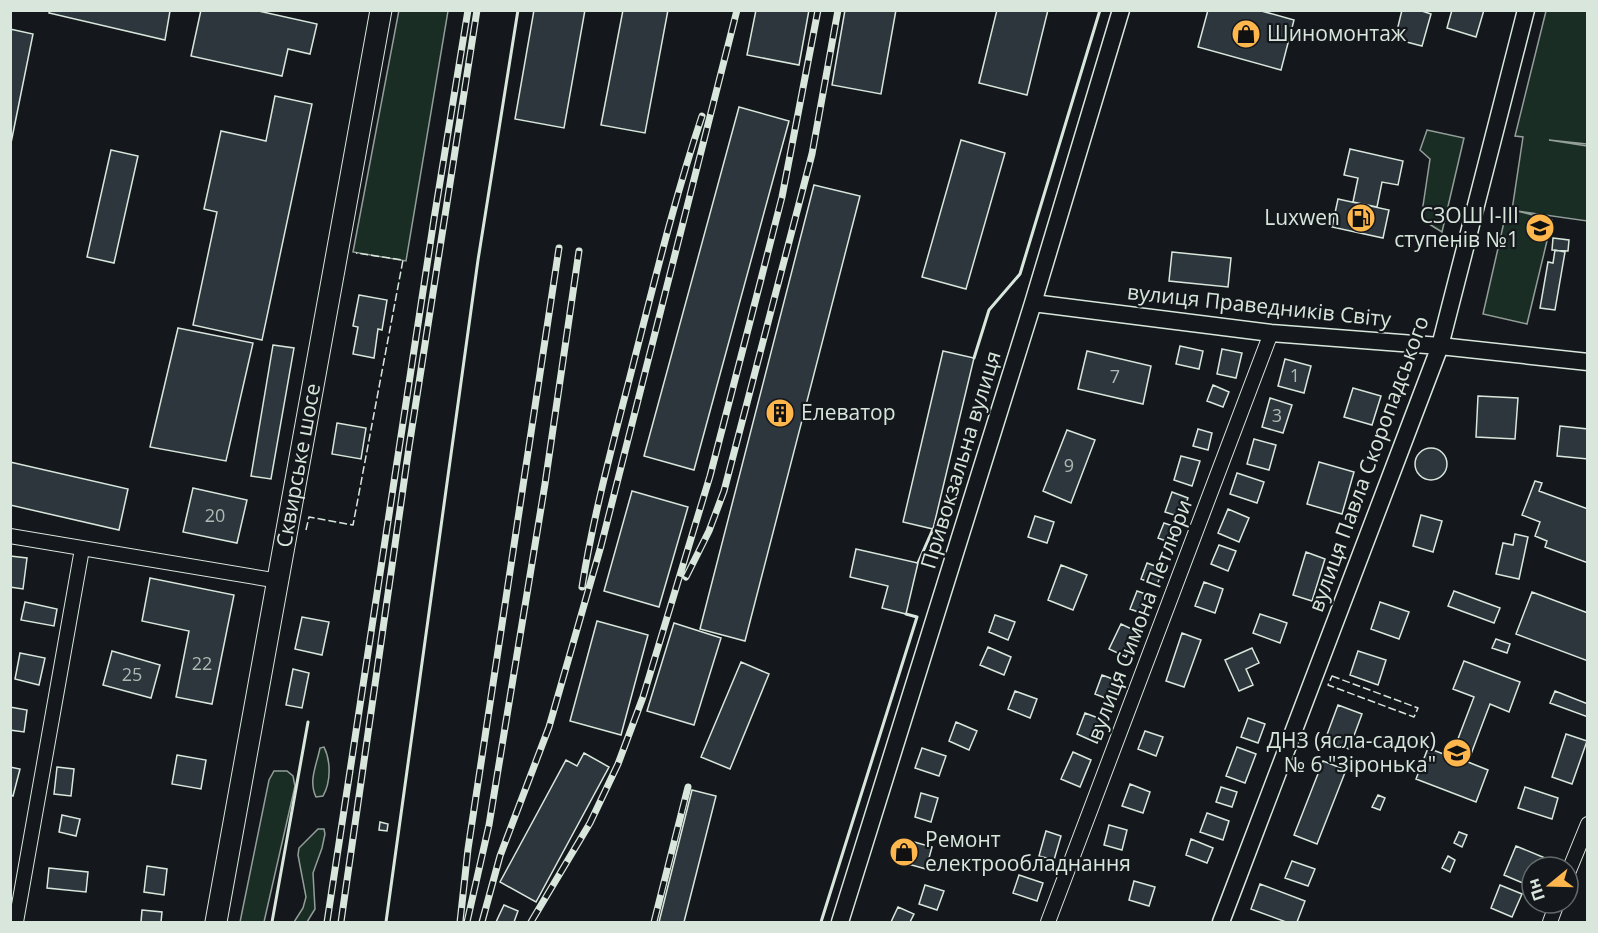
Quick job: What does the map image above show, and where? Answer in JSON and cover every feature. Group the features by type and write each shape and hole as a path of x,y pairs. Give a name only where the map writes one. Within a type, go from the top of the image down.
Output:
{"main road":[{"name":"Сквирське шосе","path":"216,922 381,10"}],"street":[{"name":"Привокзальна вулиця","path":"840,922 1033,303 1121,10"},
{"name":"вулиця Павла Скоропадського","path":"1221,922 1287,743 1440,346 1526,10"},
{"name":"вулиця Праведників Світу","path":"1033,303 1270,333 1440,346 1587,362"},
{"name":"вулиця Симона Петлюри","path":"1048,922 1270,333"},
{"path":"10,536 279,581"},
{"path":"16,922 82,549"},
{"path":"1575,855 1587,824"}],"green space":[{"path":"399,10 448,11 406,261 353,252"},
{"path":"1546,11 1587,11 1587,144 1549,140 1587,146 1587,221 1517,211 1552,220 1527,324 1483,314 1507,209 1512,210 1523,137 1515,136"},
{"path":"1427,130 1464,138 1442,232 1421,219 1430,159 1420,150"},
{"path":"324,747 328,759 329,778 323,796 316,797 313,785 314,772 320,748"},
{"path":"274,771 287,771 293,776 295,786 264,922 240,922 269,780"},
{"path":"318,829 324,829 325,834 313,873 315,909 307,922 294,922 303,908 306,897 298,855 299,848"}],"building":[{"path":"50,10 170,11 165,40 49,13"},
{"path":"201,10 254,10 317,24 310,54 288,49 282,76 191,56"},
{"path":"534,10 585,10 564,128 515,119"},
{"path":"623,10 668,10 645,133 601,125"},
{"path":"756,10 809,10 799,65 747,55"},
{"path":"845,10 896,10 881,94 832,85"},
{"path":"997,10 1048,10 1027,95 979,83"},
{"name":"Шиномонтаж","path":"1208,10 1258,10 1294,20 1281,70 1198,47"},
{"path":"1402,10 1419,10 1431,14 1422,46 1395,39"},
{"path":"1452,10 1484,10 1476,37 1447,28"},
{"path":"10,29 33,34 10,148"},
{"path":"275,96 312,104 262,340 193,325 217,212 204,209 221,131 266,141"},
{"path":"739,107 789,121 694,470 644,456"},
{"path":"961,140 1005,153 966,289 922,277"},
{"path":"1350,149 1403,161 1398,185 1382,182 1377,207 1353,202 1358,178 1344,175"},
{"path":"111,150 138,156 114,263 87,257"},
{"name":"Елеватор","path":"814,185 860,196 745,641 700,629"},
{"name":"Luxwen","path":"1338,199 1389,210 1383,238 1332,227"},
{"path":"1553,238 1569,240 1568,251 1552,250"},
{"path":"1555,250 1565,252 1555,310 1540,308 1548,262 1553,263"},
{"path":"1172,252 1231,258 1228,287 1169,281"},
{"path":"359,295 387,300 382,330 378,329 374,358 353,354 358,327 353,326"},
{"path":"178,328 253,343 226,461 150,447"},
{"path":"273,345 294,348 271,479 251,476"},
{"path":"1180,346 1203,351 1199,369 1176,364"},
{"path":"1222,349 1242,353 1236,378 1217,374"},
{"path":"943,351 974,358 933,529 903,522"},
{"path":"1087,351 1151,366 1143,404 1078,389"},
{"path":"1285,359 1311,366 1304,393 1278,386"},
{"path":"1213,385 1229,392 1223,407 1207,401"},
{"path":"1353,388 1381,396 1372,425 1344,417"},
{"path":"1478,396 1518,398 1515,439 1476,437"},
{"path":"1270,398 1292,405 1283,433 1262,427"},
{"path":"337,423 366,428 361,459 332,454"},
{"path":"1560,426 1588,429 1588,459 1557,456"},
{"path":"1198,429 1212,433 1208,450 1193,446"},
{"path":"1067,430 1095,440 1071,503 1043,491"},
{"path":"1254,439 1276,445 1269,470 1247,464"},
{"path":"1431,448 1443,452 1447,464 1443,476 1431,480 1419,476 1415,464 1419,452"},
{"path":"1181,456 1200,461 1192,486 1174,480"},
{"path":"10,462 128,489 119,530 10,505"},
{"path":"1319,462 1354,472 1342,514 1307,504"},
{"path":"1237,473 1264,482 1257,503 1230,494"},
{"path":"1535,481 1542,483 1539,491 1588,509 1588,563 1545,547 1547,541 1535,536 1540,522 1522,515"},
{"path":"193,488 247,500 237,543 183,532"},
{"path":"632,491 688,507 659,607 604,591"},
{"path":"1172,492 1188,498 1181,517 1165,512"},
{"path":"1228,509 1249,518 1239,542 1218,533"},
{"path":"1421,515 1442,521 1433,552 1413,546"},
{"path":"1035,516 1054,522 1047,543 1028,537"},
{"path":"1164,523 1179,528 1174,544 1158,538"},
{"path":"1515,534 1528,537 1519,579 1496,574 1503,543 1513,545"},
{"path":"1219,545 1236,551 1228,571 1211,564"},
{"path":"856,549 918,563 906,614 882,608 888,586 850,577"},
{"path":"1306,552 1325,559 1312,601 1293,595"},
{"path":"10,556 27,558 23,589 10,587"},
{"path":"1147,563 1163,569 1157,585 1141,579"},
{"path":"1061,565 1087,575 1073,610 1048,600"},
{"path":"150,578 234,595 212,704 176,697 189,631 142,621"},
{"path":"1204,582 1223,589 1215,613 1195,606"},
{"path":"1137,591 1151,596 1144,614 1130,609"},
{"path":"1454,591 1500,608 1494,623 1448,606"},
{"path":"1532,592 1588,613 1588,661 1516,634"},
{"path":"25,602 57,609 54,626 21,620"},
{"path":"1380,602 1409,612 1399,639 1371,629"},
{"path":"1260,614 1287,623 1280,643 1253,633"},
{"path":"995,615 1015,622 1008,640 989,632"},
{"path":"302,617 329,622 322,655 295,649"},
{"path":"597,621 648,635 621,735 570,721"},
{"path":"674,623 721,638 694,725 647,711"},
{"path":"1121,624 1138,632 1126,657 1109,649"},
{"path":"1182,633 1201,640 1184,687 1166,681"},
{"path":"1496,639 1510,644 1507,653 1492,648"},
{"path":"988,647 1011,657 1004,675 980,665"},
{"path":"1252,648 1259,663 1246,669 1253,685 1239,691 1225,660"},
{"path":"112,651 160,665 151,698 103,685"},
{"path":"1358,651 1386,660 1378,685 1350,675"},
{"path":"20,653 45,658 39,685 15,679"},
{"path":"1464,661 1520,682 1509,712 1490,704 1468,762 1488,770 1476,802 1416,779 1428,748 1451,757 1474,697 1453,689"},
{"path":"741,662 769,674 730,769 701,757"},
{"path":"293,669 309,673 302,708 286,705"},
{"path":"1102,675 1121,682 1113,701 1095,694"},
{"path":"1015,691 1037,699 1030,718 1008,709"},
{"path":"1555,691 1588,704 1588,717 1550,703"},
{"path":"1338,705 1362,714 1349,749 1325,740"},
{"path":"10,707 27,710 24,732 10,730"},
{"path":"1085,713 1106,721 1097,743 1077,734"},
{"path":"1248,718 1265,724 1258,743 1241,737"},
{"path":"956,722 977,731 969,750 949,741"},
{"path":"1145,731 1163,737 1156,756 1138,749"},
{"path":"1566,734 1587,741 1572,784 1552,777"},
{"path":"1237,747 1256,754 1245,783 1226,776"},
{"path":"922,748 946,756 939,776 915,768"},
{"path":"1073,752 1091,760 1080,787 1061,779"},
{"path":"584,753 609,767 536,902 500,882 566,760 577,766"},
{"path":"177,755 206,760 201,789 172,784"},
{"path":"1323,761 1346,770 1317,844 1294,835"},
{"path":"10,767 20,769 13,796 10,795"},
{"path":"57,767 74,769 71,796 54,794"},
{"path":"1130,784 1150,792 1143,813 1122,806"},
{"path":"1221,787 1237,792 1232,807 1216,802"},
{"path":"1525,787 1558,798 1552,819 1518,808"},
{"path":"692,790 716,796 684,922 659,922"},
{"path":"921,793 938,798 931,822 915,817"},
{"path":"1378,795 1385,798 1380,810 1372,807"},
{"path":"1207,813 1229,821 1223,840 1200,832"},
{"path":"62,815 80,819 76,836 59,832"},
{"path":"380,822 388,824 387,831 379,830"},
{"path":"1109,825 1127,830 1122,850 1104,845"},
{"path":"1046,831 1061,836 1054,860 1039,856"},
{"path":"1459,832 1467,835 1462,847 1454,843"},
{"path":"1191,839 1213,848 1207,863 1186,855"},
{"path":"907,840 932,847 926,869 901,862"},
{"path":"1516,846 1538,855 1520,855 1520,882 1504,875"},
{"path":"1448,856 1455,860 1450,872 1442,868"},
{"path":"1292,861 1315,869 1308,886 1285,878"},
{"path":"147,866 167,869 164,895 144,892"},
{"path":"49,868 88,872 86,892 47,888"},
{"path":"1019,875 1043,883 1037,901 1013,893"},
{"path":"1134,881 1155,887 1149,906 1129,900"},
{"path":"1260,884 1305,901 1297,922 1286,922 1251,909"},
{"path":"925,885 944,891 937,910 919,904"},
{"path":"1500,885 1520,893 1512,917 1491,908"},
{"path":"504,905 518,911 514,922 496,922"},
{"path":"898,907 914,914 910,922 891,922"},
{"path":"142,910 162,912 161,922 141,922"}],"railway":[{"path":"327,922 468,10"},
{"path":"341,922 409,447 477,10"},
{"path":"482,922 500,856 549,727 601,546 737,10"},
{"path":"531,922 590,823 618,764 643,697 710,476 782,197 818,10"},
{"path":"686,577 709,531 724,491 812,154 838,10"},
{"path":"582,587 612,445 666,238 702,116"},
{"path":"460,922 468,849 559,248"},
{"path":"467,922 489,825 545,484 579,251"},
{"path":"654,922 688,787"}],"fence":[{"path":"306,530 309,517 353,525 403,260 356,253"},
{"path":"1332,676 1418,708 1414,717 1328,685 1332,676"}],"wall":[{"path":"386,922 478,260 518,10"},
{"path":"974,358 989,310 1020,274 1100,10"},
{"path":"918,563 933,529"},
{"path":"821,922 917,617 906,614"},
{"path":"272,922 308,722"}],"place":[{"name":"Шиномонтаж","path":"1246,34"},
{"name":"Luxwen","path":"1361,218"},
{"name":"СЗОШ І-ІІІ ступенів №1","path":"1540,228"},
{"name":"Елеватор","path":"780,413"},
{"name":"ДНЗ (ясла-садок) № 6 \"Зіронька\"","path":"1457,753"},
{"name":"Ремонт електрообладнання","path":"904,852"}]}
